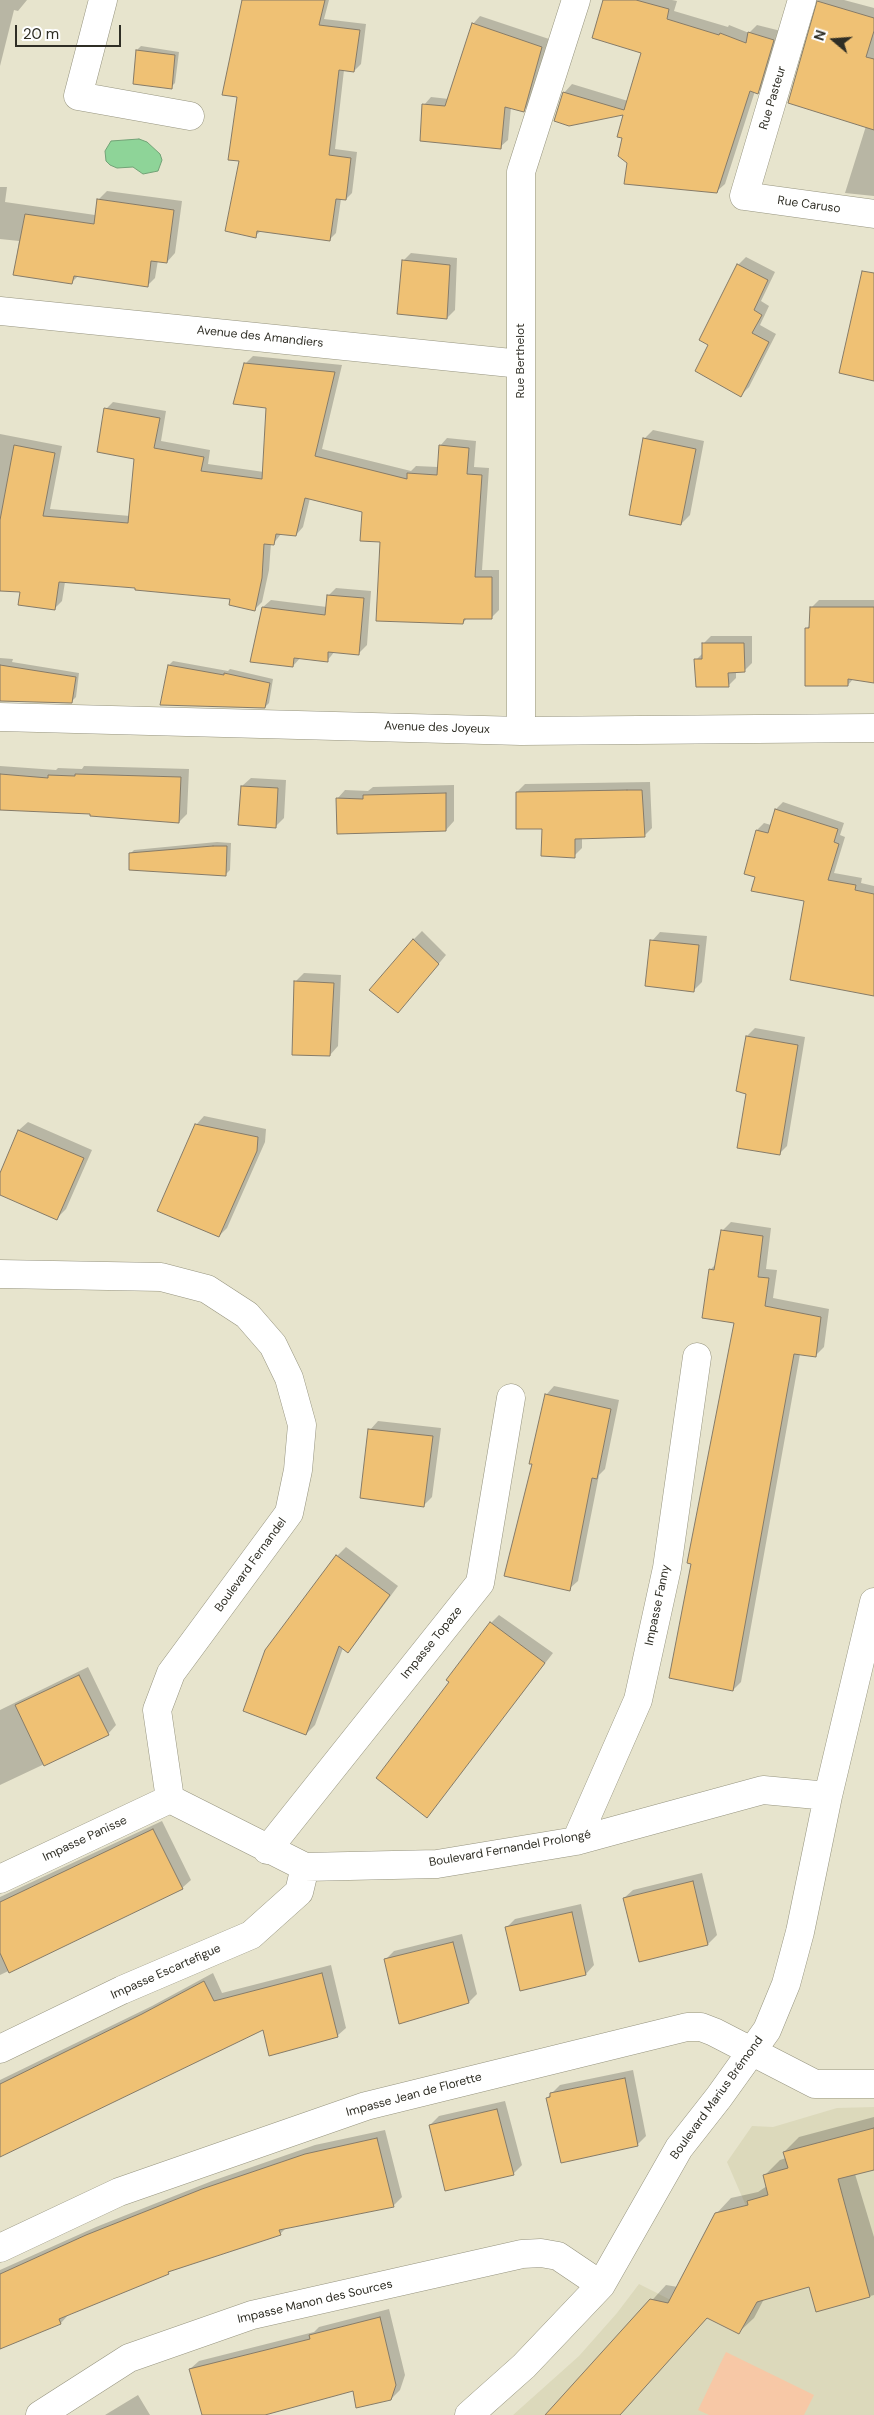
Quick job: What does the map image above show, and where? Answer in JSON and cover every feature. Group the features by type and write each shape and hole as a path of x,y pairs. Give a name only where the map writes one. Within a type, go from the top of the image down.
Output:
{"street":[{"path":"103,0 78,96 190,116"},
{"name":"Rue Berthelot","path":"521,731 521,172 576,0"},
{"name":"Rue Pasteur","path":"744,196 802,0"},
{"name":"Rue Caruso","path":"744,196 874,214"},
{"name":"Avenue des Amandiers","path":"0,310 521,364"},
{"name":"Avenue des Joyeux","path":"0,716 521,731 874,728"},
{"name":"Boulevard Fernandel","path":"0,1274 161,1277 207,1289 247,1315 273,1346 289,1378 302,1425 298,1470 289,1514 171,1673 157,1710 170,1799"},
{"name":"Impasse Fanny","path":"576,1840 638,1700 667,1568 697,1356"},
{"name":"Impasse Topaze","path":"267,1850 480,1583 511,1398"},
{"name":"Boulevard Marius Brémond","path":"470,2415 524,2366 601,2285 679,2148 767,2030 786,1984 800,1932 828,1796 874,1602"},
{"name":"Boulevard Fernandel Prolongé","path":"305,1867 438,1864 576,1840 763,1790 828,1796"},
{"path":"170,1799 267,1850 305,1867"},
{"name":"Impasse Panisse","path":"0,1879 170,1799"},
{"name":"Impasse Escartefigue","path":"0,2049 122,1990 251,1935 300,1892 305,1867"},
{"name":"Impasse Jean de Florette","path":"0,2248 119,2192 366,2106 687,2027 708,2029 815,2084 874,2084"},
{"name":"Impasse Manon des Sources","path":"40,2415 129,2358 252,2315 522,2254 541,2253 558,2256 601,2285"}],"shaded area":[{"path":"139,139 147,142 160,154 162,160 158,171 143,174 133,167 117,168 106,161 105,151 111,141"},
{"path":"874,2107 874,2415 513,2415 579,2356 617,2313 639,2284 739,2334 757,2302 778,2296 746,2206 727,2162 752,2126 773,2127 837,2108"},
{"path":"726,2352 814,2395 804,2415 709,2415 698,2410"}],"building":[{"path":"242,0 325,0 319,25 360,30 354,72 339,70 329,155 351,158 346,200 336,199 330,241 257,231 256,238 225,231 239,161 228,160 237,97 222,95"},
{"path":"603,0 636,0 669,9 667,19 719,35 720,33 746,43 748,32 774,40 758,94 750,91 717,193 624,184 627,163 618,156 622,138 617,137 623,115 569,126 554,121 563,92 624,110 641,53 592,38"},
{"path":"817,1 874,18 874,31 866,57 874,59 874,130 788,103"},
{"path":"472,23 542,47 524,112 505,107 501,149 420,141 422,104 445,106"},
{"path":"136,50 175,55 172,89 133,84"},
{"path":"97,199 174,210 167,263 151,261 148,287 74,276 72,284 13,275 25,214 94,224"},
{"path":"402,260 450,265 447,319 397,314"},
{"path":"737,264 768,280 754,310 762,315 752,333 769,342 741,397 695,371 708,345 699,340"},
{"path":"862,271 874,273 874,381 839,373"},
{"path":"244,363 335,372 315,456 407,479 407,473 437,475 439,445 469,448 467,474 482,475 475,577 492,577 492,619 464,619 463,624 376,621 380,542 360,541 362,512 305,498 296,536 276,534 274,545 264,544 262,578 255,611 229,605 230,599 135,590 135,588 59,582 55,610 18,605 20,592 0,591 0,520 14,445 55,453 43,516 128,523 134,459 97,452 104,408 160,418 154,448 204,457 201,471 262,479 266,408 233,404"},
{"path":"643,438 696,449 681,525 629,515"},
{"path":"327,595 364,598 359,655 328,652 328,662 294,658 293,667 250,662 262,607 325,615"},
{"path":"810,607 874,607 874,683 848,679 848,686 805,686 805,628 809,628"},
{"path":"702,643 744,643 745,672 728,673 729,687 696,687 694,659 702,659"},
{"path":"0,665 76,677 72,703 0,701"},
{"path":"168,665 224,675 224,673 270,683 265,708 160,705"},
{"path":"0,774 48,778 48,775 75,776 75,774 181,777 179,823 90,816 90,814 0,810"},
{"path":"241,786 278,788 276,828 238,825"},
{"path":"642,790 645,837 575,839 575,858 541,856 542,829 516,829 516,792"},
{"path":"446,793 446,831 337,834 336,798 363,799 363,795"},
{"path":"775,809 838,829 834,842 839,844 828,880 856,885 855,890 874,894 874,996 790,980 804,901 751,891 755,877 744,874 756,830 768,833"},
{"path":"227,846 226,876 129,870 129,853"},
{"path":"413,939 439,964 398,1013 369,990"},
{"path":"650,940 699,945 694,992 645,986"},
{"path":"294,981 334,983 330,1056 292,1055"},
{"path":"746,1036 798,1045 780,1155 737,1148 746,1094 736,1091"},
{"path":"195,1124 258,1137 257,1151 219,1237 157,1211"},
{"path":"18,1130 84,1158 57,1220 0,1195 0,1173"},
{"path":"721,1230 763,1236 758,1277 769,1278 765,1306 821,1317 816,1357 794,1354 733,1691 669,1678 691,1564 687,1563 734,1323 702,1318 709,1269 714,1270"},
{"path":"545,1394 611,1409 597,1479 592,1478 570,1591 504,1576 532,1464 529,1464"},
{"path":"368,1429 433,1436 424,1507 360,1498"},
{"path":"336,1555 390,1595 348,1653 339,1646 306,1735 243,1711 265,1650"},
{"path":"490,1622 545,1663 427,1818 376,1778 449,1682 446,1680"},
{"path":"79,1675 109,1735 44,1766 15,1705"},
{"path":"153,1829 183,1889 9,1973 0,1953 0,1902"},
{"path":"693,1881 708,1945 639,1962 623,1898"},
{"path":"572,1912 586,1975 520,1991 505,1927"},
{"path":"453,1942 469,2003 399,2024 384,1959"},
{"path":"322,1973 338,2037 269,2056 263,2030 0,2157 0,2084 142,2014 204,1981 214,2001"},
{"path":"625,2078 638,2146 561,2163 546,2098 550,2097 550,2093"},
{"path":"497,2109 514,2175 445,2191 429,2125"},
{"path":"874,2128 874,2170 838,2179 870,2297 816,2312 809,2287 757,2302 739,2334 707,2318 620,2415 545,2415 650,2299 668,2303 715,2213 748,2205 747,2201 768,2195 763,2175 788,2168 783,2152"},
{"path":"377,2138 394,2207 279,2230 281,2235 168,2272 169,2274 59,2319 61,2324 0,2349 0,2274 86,2235 202,2189 305,2154"},
{"path":"380,2317 396,2385 391,2400 356,2408 353,2391 265,2415 202,2415 189,2369 310,2339 309,2335"}]}
